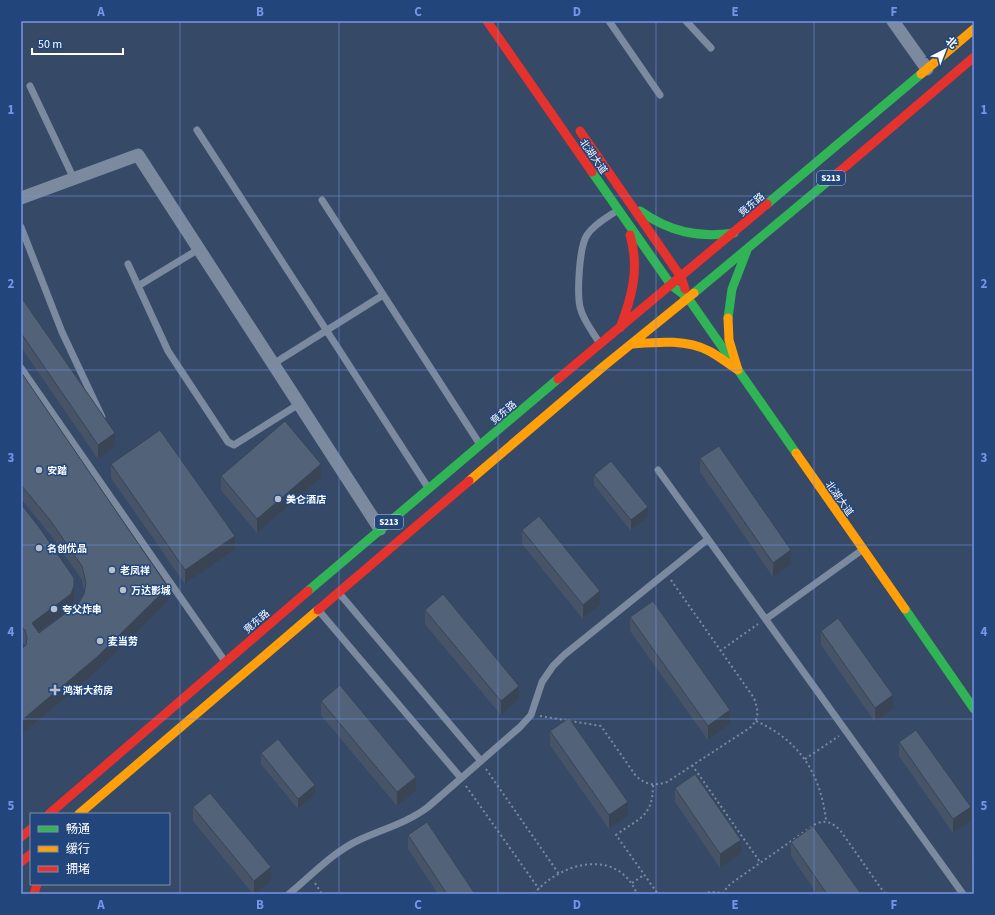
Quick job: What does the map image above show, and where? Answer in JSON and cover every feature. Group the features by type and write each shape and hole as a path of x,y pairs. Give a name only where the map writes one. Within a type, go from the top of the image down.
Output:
{"main road":[{"name":"北湖大道","path":"487,21 671,285 688,298"},
{"name":"竟东路","path":"49,813 380,529 734,233 974,29"},
{"name":"S213","path":"80,813 632,344 747,250 974,57"},
{"name":"北湖大道","path":"575,124 681,276 688,298 974,709"},
{"path":"629,202 652,220 670,229 698,237 713,237 734,233"},
{"path":"618,210 635,248 637,266 633,287 620,328"},
{"path":"738,370 728,330 728,314 734,284 747,250"},
{"path":"632,344 659,342 692,345 708,351 738,370"},
{"path":"21,837 30,830"},
{"path":"21,862 30,855"}],"street":[{"path":"893,21 927,69"},
{"path":"21,198 138,155 380,529"}],"lane":[{"path":"609,21 660,94"},
{"path":"686,21 711,48"},
{"path":"30,86 74,179"},
{"path":"197,130 429,489"},
{"path":"322,200 481,445"},
{"path":"600,344 584,319 580,307 579,296 583,244 593,227 618,210"},
{"path":"21,228 62,332 106,424"},
{"path":"138,286 199,249"},
{"path":"128,264 168,351 228,442 234,445 299,404"},
{"path":"273,364 383,295"},
{"path":"21,368 226,662"},
{"path":"658,470 963,894"},
{"path":"289,894 344,849 359,840 414,818 520,727 531,715 542,682 552,666 708,539"},
{"path":"766,619 863,549"},
{"path":"339,593 481,761"},
{"path":"319,610 461,778"}],"path":[{"path":"531,715 601,726 636,776 642,782 652,785 667,782 751,727 756,721 758,715 754,698 666,573"},
{"path":"720,651 766,619"},
{"path":"756,721 779,733 790,741 805,759 818,782 826,820"},
{"path":"805,759 846,731"},
{"path":"481,761 559,874"},
{"path":"692,765 761,863"},
{"path":"461,778 539,889"},
{"path":"652,785 652,804 648,811 616,835 658,894"},
{"path":"703,894 710,892 724,894 726,887 817,823 826,820 840,830 885,894"},
{"path":"534,894 559,874 579,865 601,864 620,872 632,883 637,894"},
{"path":"632,883 644,875"},
{"path":"310,876 322,894"}],"building":[{"path":"21,297 115,433 98,445 21,333"},
{"path":"21,372 168,587 97,657 21,721 21,649 26,645 27,638 25,630 21,626 21,504 39,527 74,578 74,586 71,594 32,623 39,633 78,604 84,594 86,583 82,566 50,520 21,485"},
{"path":"285,421 321,464 257,519 221,476"},
{"path":"160,430 235,536 185,570 111,464"},
{"path":"719,446 791,550 773,563 700,458"},
{"path":"611,461 648,507 631,520 594,475"},
{"path":"539,516 600,591 583,605 522,530"},
{"path":"443,594 519,686 501,701 425,610"},
{"path":"653,601 730,710 708,726 630,617"},
{"path":"838,618 893,695 875,708 821,631"},
{"path":"340,685 416,777 397,792 321,701"},
{"path":"569,718 628,802 609,815 550,731"},
{"path":"916,730 971,807 953,819 899,742"},
{"path":"278,739 315,785 298,799 261,753"},
{"path":"695,774 741,840 720,854 675,788"},
{"path":"210,793 271,867 254,881 193,807"},
{"path":"427,822 475,894 447,894 408,835"},
{"path":"813,826 861,894 827,894 791,842"}],"traffic: fast":[{"path":"767,204 921,74"},
{"path":"592,172 671,285 688,298 796,453"},
{"path":"694,293 839,172"},
{"path":"640,211 662,224 685,232 708,235 734,233"},
{"path":"728,318 732,289 747,250"},
{"path":"308,591 558,379"},
{"path":"905,609 974,709"}],"traffic: slow":[{"path":"921,74 974,29"},
{"path":"469,481 604,366 694,293"},
{"path":"632,344 671,342 700,347 716,355 738,370 729,340 728,318"},
{"path":"796,453 905,609"},
{"path":"80,813 318,610"}],"traffic: jam":[{"path":"487,21 592,172"},
{"path":"839,172 974,57"},
{"path":"580,131 681,277 685,289"},
{"path":"558,379 767,204"},
{"path":"620,328 628,305 633,282 634,259 630,235"},
{"path":"318,610 469,481"},
{"path":"50,813 308,591"},
{"path":"21,837 30,830"},
{"path":"21,862 30,855"},
{"path":"34,894 37,885"}],"place":[{"name":"安踏","path":"39,470"},
{"name":"美仑酒店","path":"278,499"},
{"name":"名创优品","path":"39,548"},
{"name":"老凤祥","path":"112,570"},
{"name":"万达影城","path":"123,590"},
{"name":"夸父炸串","path":"54,609"},
{"name":"麦当劳","path":"100,641"},
{"name":"鸿渐大药房","path":"55,690"}]}
